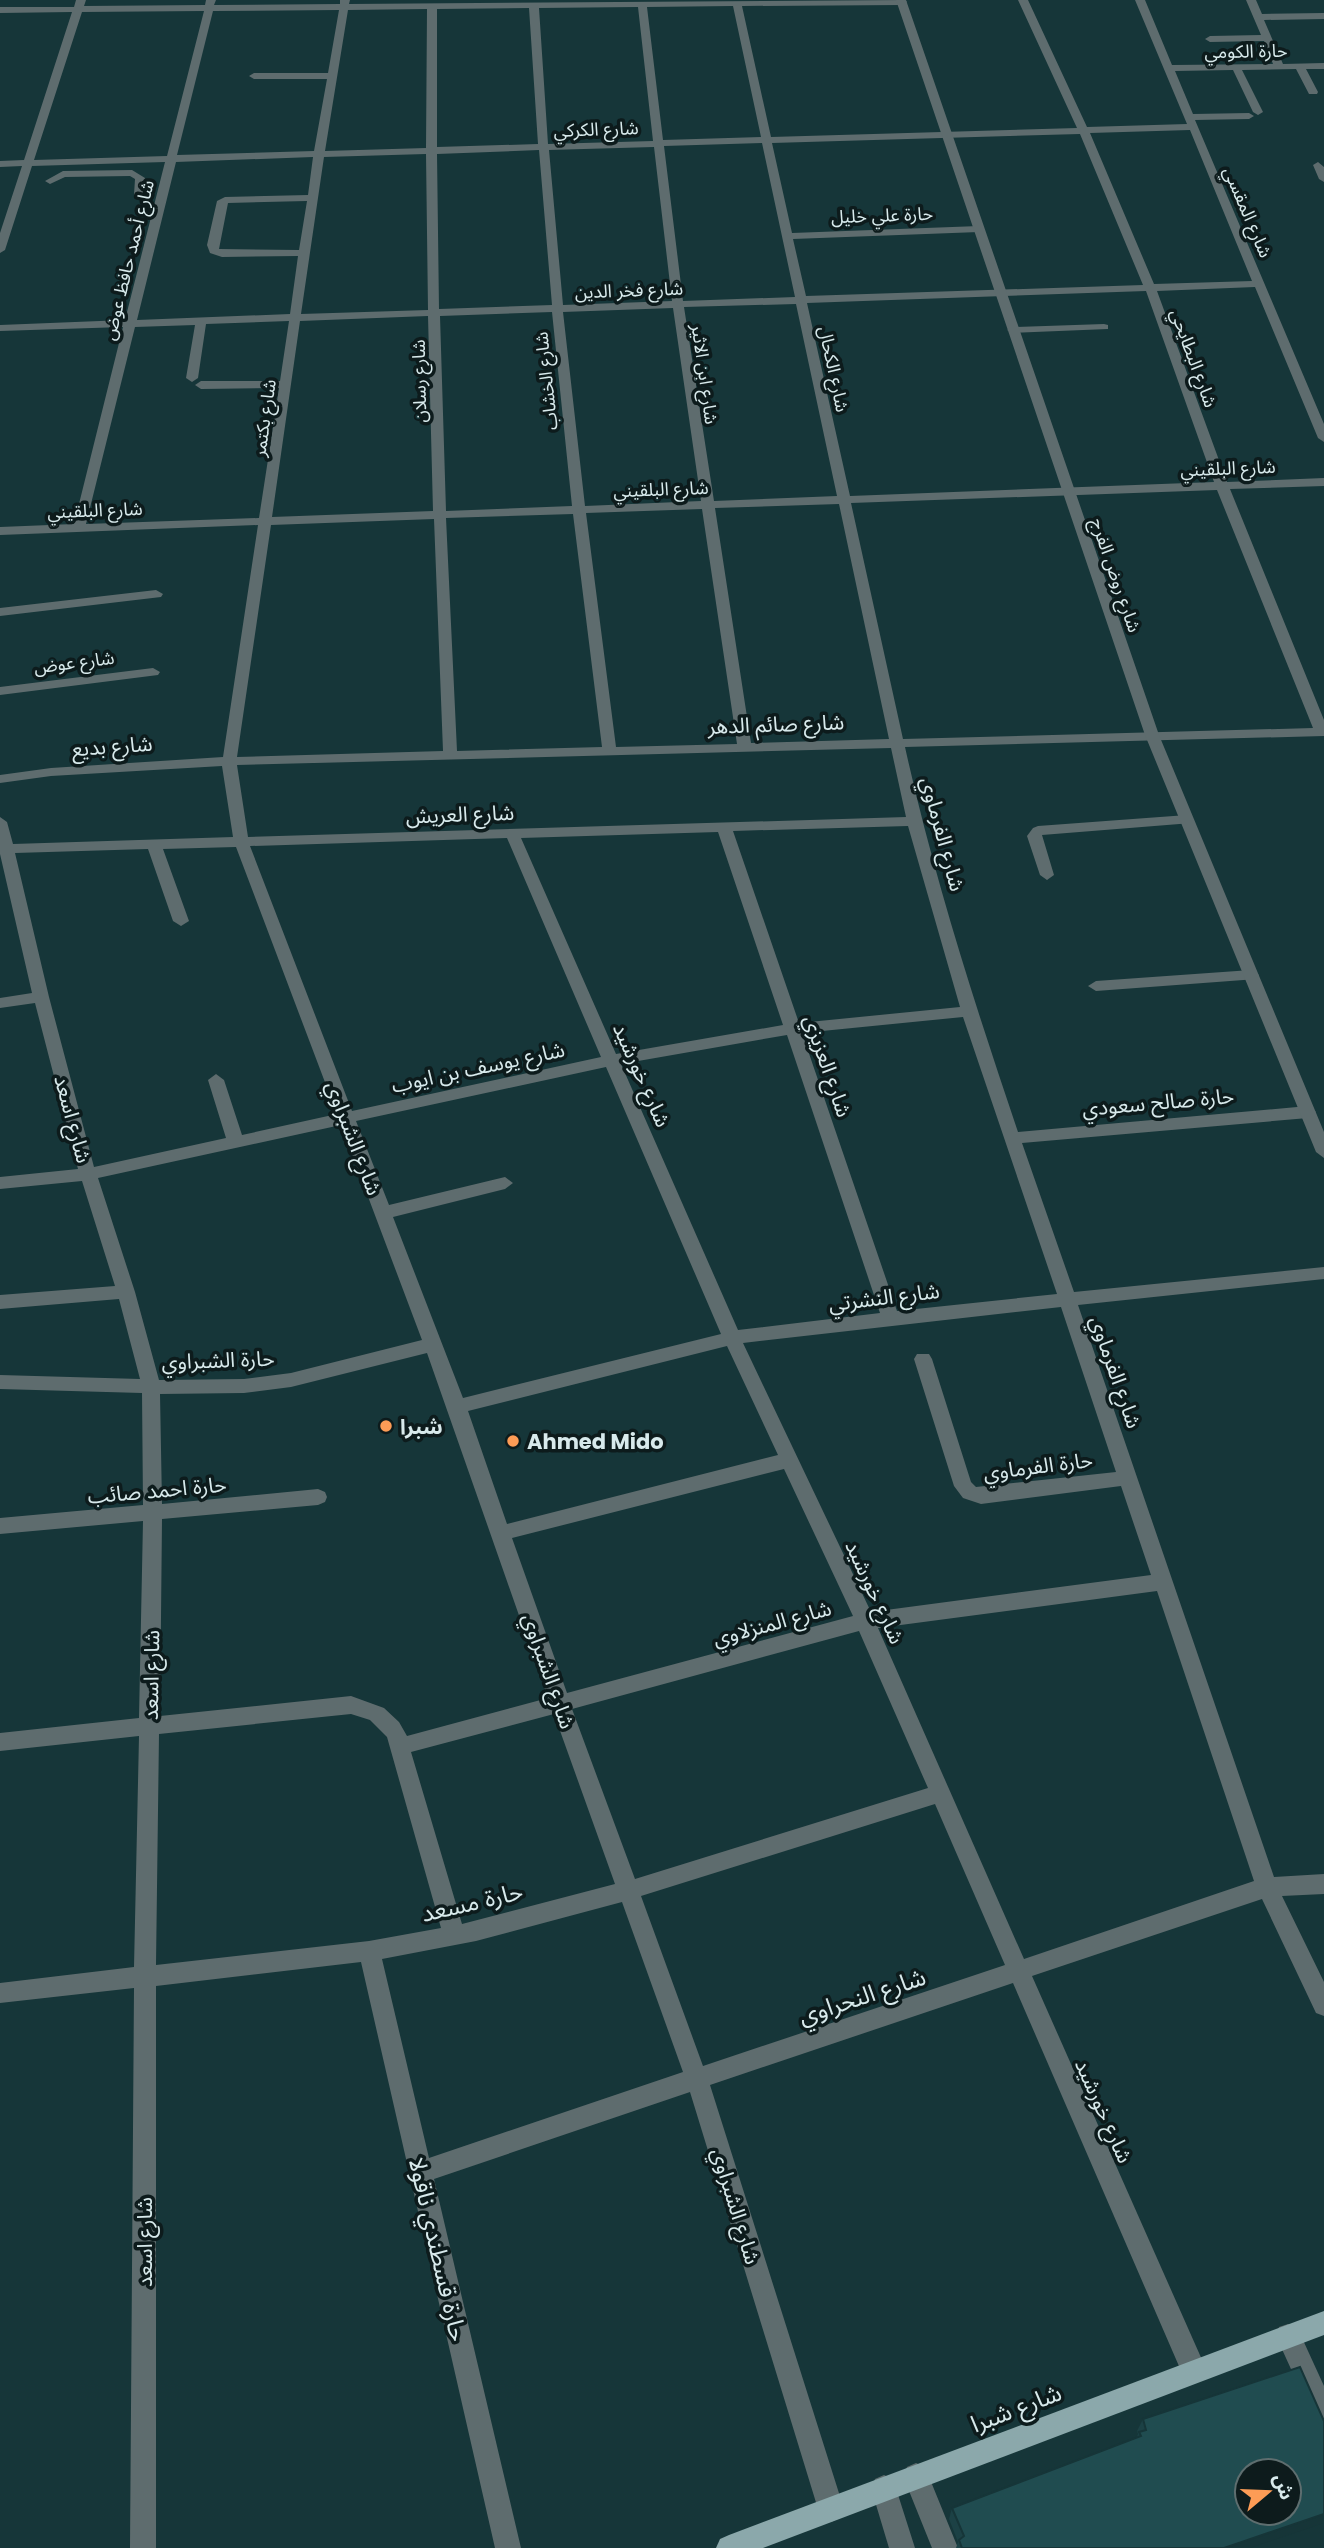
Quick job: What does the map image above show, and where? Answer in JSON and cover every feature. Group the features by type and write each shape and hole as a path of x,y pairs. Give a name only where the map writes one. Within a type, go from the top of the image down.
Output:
{"main road":[{"name":"شارع شبرا","path":"729,2548 1324,2323"}],"street":[{"name":"شارع البطايحي","path":"1023,0 1084,131 1150,288 1222,486 1323,732"},
{"name":"شارع المقسي","path":"1140,0 1324,438"},
{"path":"1251,0 1279,66"},
{"path":"0,10 80,5 534,6 901,1"},
{"name":"شارع روض الفرج","path":"901,1 1152,735 1324,1152"},
{"name":"شارع أحمد حافظ عوض","path":"79,528 210,4"},
{"name":"شارع بكتمر","path":"241,841 229,762 304,253 345,4"},
{"name":"شارع الكحال","path":"737,4 897,741"},
{"path":"0,250 80,5"},
{"name":"شارع ابن الاثير","path":"642,5 678,305 744,746"},
{"name":"شارع رسلان","path":"432,6 430,152 439,515 450,756"},
{"name":"شارع الخشاب","path":"534,6 555,310 577,510 610,751"},
{"path":"1258,17 1324,16"},
{"path":"1210,39 1267,38"},
{"name":"حارة الكومي","path":"1168,68 1324,65"},
{"path":"1262,66 1267,78"},
{"path":"1299,66 1313,92"},
{"name":"شارع الكركي","path":"0,164 1084,131 1254,114 1236,67"},
{"path":"254,76 332,76"},
{"path":"99,173 102,161"},
{"path":"1318,165 1324,179"},
{"path":"50,181 63,174 137,174 140,178 139,195"},
{"path":"304,253 222,254 214,251 212,245 221,203 225,200 313,198"},
{"name":"حارة علي خليل","path":"787,236 979,229"},
{"name":"شارع فخر الدين","path":"0,328 1259,284"},
{"path":"201,322 196,382 286,384"},
{"path":"1013,330 1104,327"},
{"name":"شارع البلقيني","path":"0,531 1324,482"},
{"path":"0,612 156,594"},
{"name":"شارع عوض","path":"0,691 153,672"},
{"name":"شارع صائم الدهر","path":"229,762 897,741 1323,732"},
{"name":"شارع الفرماوي","path":"897,741 914,821 969,1011 1267,1887 1324,2006"},
{"name":"شارع بديع","path":"0,779 110,767 229,762"},
{"path":"1047,875 1034,836 1038,831 1187,820"},
{"name":"شارع العريش","path":"2,836 154,844 914,821"},
{"name":"شارع العزيزي","path":"724,827 891,1318"},
{"name":"شارع خورشيد","path":"512,833 732,1338 865,1621 1194,2371"},
{"name":"شارع اسعد","path":"2,836 7,888 41,997 88,1174 126,1292 151,1385 153,1514 145,1975 143,2548"},
{"name":"شارع الشبراوي","path":"241,841 434,1344 560,1703 697,2079 831,2509"},
{"path":"154,844 181,921"},
{"path":"1096,986 1251,975"},
{"path":"0,1003 41,997"},
{"name":"شارع يوسف بن ايوب","path":"0,1183 88,1174 611,1060 793,1029 969,1011"},
{"path":"216,1080 236,1142"},
{"name":"حارة صالح سعودي","path":"1012,1138 1308,1112"},
{"path":"383,1213 505,1183"},
{"name":"شارع النشرتي","path":"457,1407 732,1338 891,1318 1324,1273"},
{"path":"0,1302 126,1292"},
{"name":"حارة الشبراوي","path":"0,1382 197,1388 244,1386 279,1382 434,1344"},
{"name":"حارة الفرماوي","path":"923,1359 963,1486 970,1493 981,1496 1128,1478"},
{"path":"501,1533 789,1460"},
{"name":"حارة احمد صائب","path":"0,1526 318,1497"},
{"name":"شارع المنزلاوي","path":"401,1746 865,1621 1163,1581"},
{"path":"0,1742 150,1724 351,1706 379,1714 389,1723 401,1746 454,1935"},
{"name":"حارة مسعد","path":"0,1993 369,1951 454,1935 629,1890 940,1793"},
{"name":"شارع النحراوي","path":"420,2172 1267,1887 1324,1884"},
{"name":"حارة قسطندي ناقولا","path":"369,1951 508,2548"},
{"path":"1288,2336 1324,2413"},
{"path":"916,2476 945,2548"},
{"path":"884,2488 902,2548"}],"building":[{"path":"1300,2367 1324,2421 1324,2514 1303,2521 1303,2457 1233,2457 1233,2527 1286,2527 1224,2548 962,2548 959,2540 964,2536 952,2508 1141,2436 1139,2432 1146,2430 1143,2419"}],"place":[{"name":"شبرا","path":"386,1426"},
{"name":"Ahmed Mido","path":"513,1441"}]}
